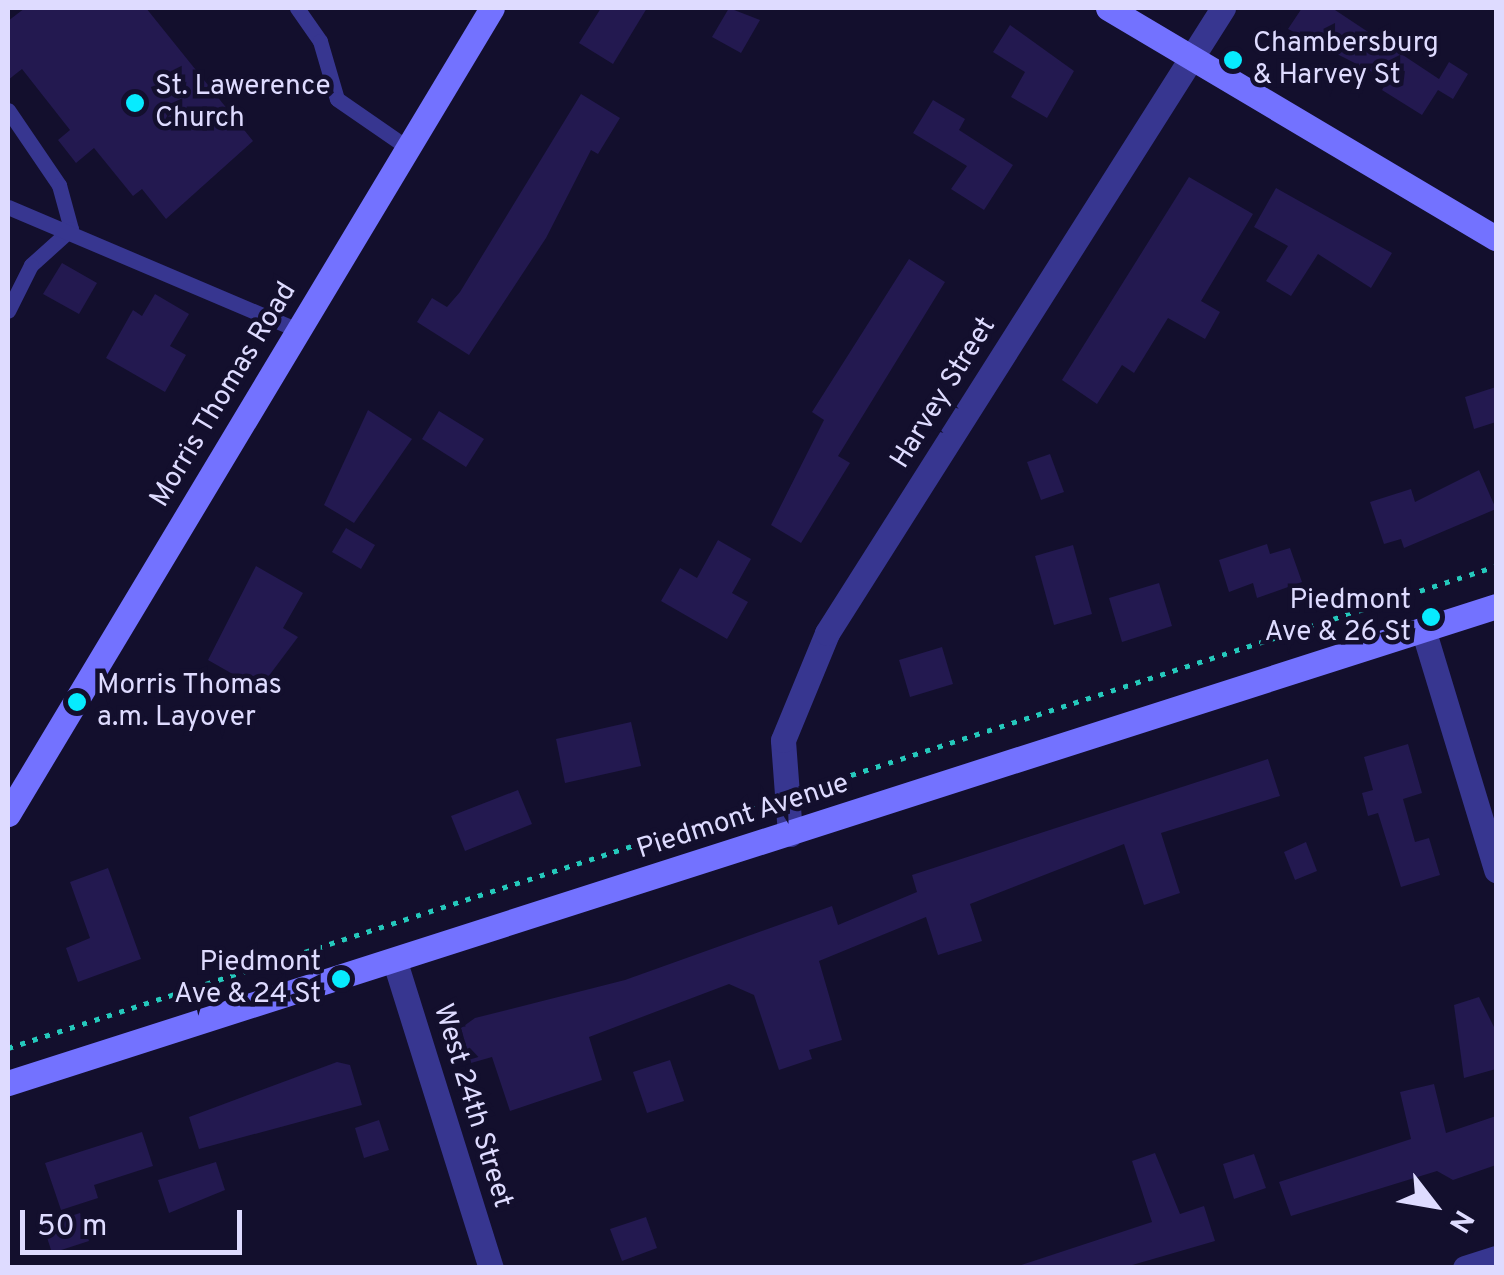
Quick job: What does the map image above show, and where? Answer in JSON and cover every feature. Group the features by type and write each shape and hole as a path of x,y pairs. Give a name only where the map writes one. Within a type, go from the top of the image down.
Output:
{"main road":[{"name":"Morris Thomas Road","path":"8,814 492,8"},
{"path":"1108,8 1496,238"},
{"name":"Piedmont Avenue","path":"8,1083 1496,606"}],"street":[{"name":"Harvey Street","path":"790,834 783,740 827,633 1223,8"},
{"path":"1423,630 1496,870"},
{"name":"West 24th Street","path":"395,962 491,1268"},
{"path":"1465,1268 1496,1258"}],"lane":[{"path":"297,8 320,41 337,98 408,148"},
{"path":"8,110 58,185 71,229"},
{"path":"8,206 71,229 298,330"},
{"path":"8,311 31,266 71,229"}],"path":[{"path":"8,1048 1496,566"}],"building":[{"name":"St. Lawerence Church","path":"25,8 146,8 253,141 166,219 142,189 133,196 94,148 76,163 58,140 70,130 22,69 8,80 8,21"},
{"path":"601,8 647,8 613,64 579,43"},
{"path":"729,8 760,20 741,53 712,37"},
{"path":"1302,8 1332,8 1439,79 1449,62 1468,74 1453,99 1438,90 1422,115 1382,90 1388,80 1288,29"},
{"path":"1010,25 1074,71 1047,118 1011,97 1025,72 993,52"},
{"path":"581,94 620,118 598,154 591,150 546,238 469,355 417,322 432,298 447,307 460,292"},
{"path":"933,100 965,119 959,130 1013,165 984,210 951,189 967,166 913,133"},
{"path":"1189,177 1253,214 1201,301 1220,312 1205,339 1168,318 1134,373 1122,365 1097,404 1062,380"},
{"path":"1276,188 1392,253 1371,288 1318,254 1291,296 1266,281 1288,246 1254,227"},
{"path":"909,259 945,282 838,456 850,463 801,543 771,525 824,420 812,412"},
{"path":"62,263 97,283 79,314 43,294"},
{"path":"155,294 189,314 170,346 186,355 165,392 106,358 133,310 142,316"},
{"path":"1496,387 1496,422 1474,429 1465,397"},
{"path":"368,410 412,439 354,523 324,505"},
{"path":"439,411 484,439 466,467 422,439"},
{"path":"1050,454 1064,492 1041,500 1027,462"},
{"path":"1479,470 1496,509 1404,548 1401,539 1384,544 1370,502 1411,489 1415,502"},
{"path":"346,528 375,545 361,569 332,552"},
{"path":"718,540 751,559 732,593 748,602 727,639 661,601 680,568 697,578"},
{"path":"1267,544 1270,554 1290,548 1302,582 1257,598 1253,583 1229,592 1219,560"},
{"path":"1073,545 1092,614 1054,625 1035,556"},
{"path":"256,566 303,593 283,628 298,637 259,689 208,660"},
{"path":"1159,583 1172,626 1122,642 1109,598"},
{"path":"942,647 953,684 910,697 899,660"},
{"path":"631,722 641,766 565,783 556,739"},
{"path":"1408,744 1422,793 1403,799 1415,842 1429,838 1440,875 1401,887 1378,813 1368,816 1362,793 1373,790 1364,757"},
{"path":"1268,759 1280,796 1161,833 1180,893 1144,905 1124,844 970,904 982,941 938,955 926,917 819,961 842,1040 809,1050 812,1059 779,1070 754,995 729,984 589,1037 602,1080 510,1111 492,1057 471,1063 461,1028 475,1018 625,980 832,906 838,925 917,892 912,875"},
{"path":"518,790 532,824 465,851 451,816"},
{"path":"1306,842 1317,871 1295,880 1284,852"},
{"path":"108,868 141,959 78,982 66,948 90,938 70,882"},
{"path":"1479,997 1496,1031 1496,1069 1464,1078 1454,1005"},
{"path":"670,1060 684,1101 647,1113 633,1072"},
{"path":"337,1062 350,1065 362,1105 199,1149 189,1117"},
{"path":"1434,1084 1446,1133 1496,1116 1496,1165 1453,1180 1437,1171 1291,1216 1279,1182 1411,1139 1400,1092"},
{"path":"379,1120 389,1150 364,1158 355,1128"},
{"path":"142,1132 153,1166 94,1185 98,1198 61,1210 45,1163"},
{"path":"1155,1153 1180,1214 1204,1206 1215,1241 1122,1268 1012,1268 1152,1222 1132,1161"},
{"path":"1254,1154 1266,1188 1234,1199 1223,1164"},
{"path":"216,1162 225,1190 169,1213 158,1180"},
{"path":"80,1213 89,1241 52,1253 43,1225"},
{"path":"646,1217 657,1248 622,1261 610,1229"}],"place":[{"name":"Chambersburg & Harvey St","path":"1233,60"},
{"name":"St. Lawerence Church","path":"135,103"},
{"name":"Piedmont Ave & 26 St","path":"1431,617"},
{"name":"Morris Thomas a.m. Layover","path":"77,702"},
{"name":"Piedmont Ave & 24 St","path":"341,979"}]}
